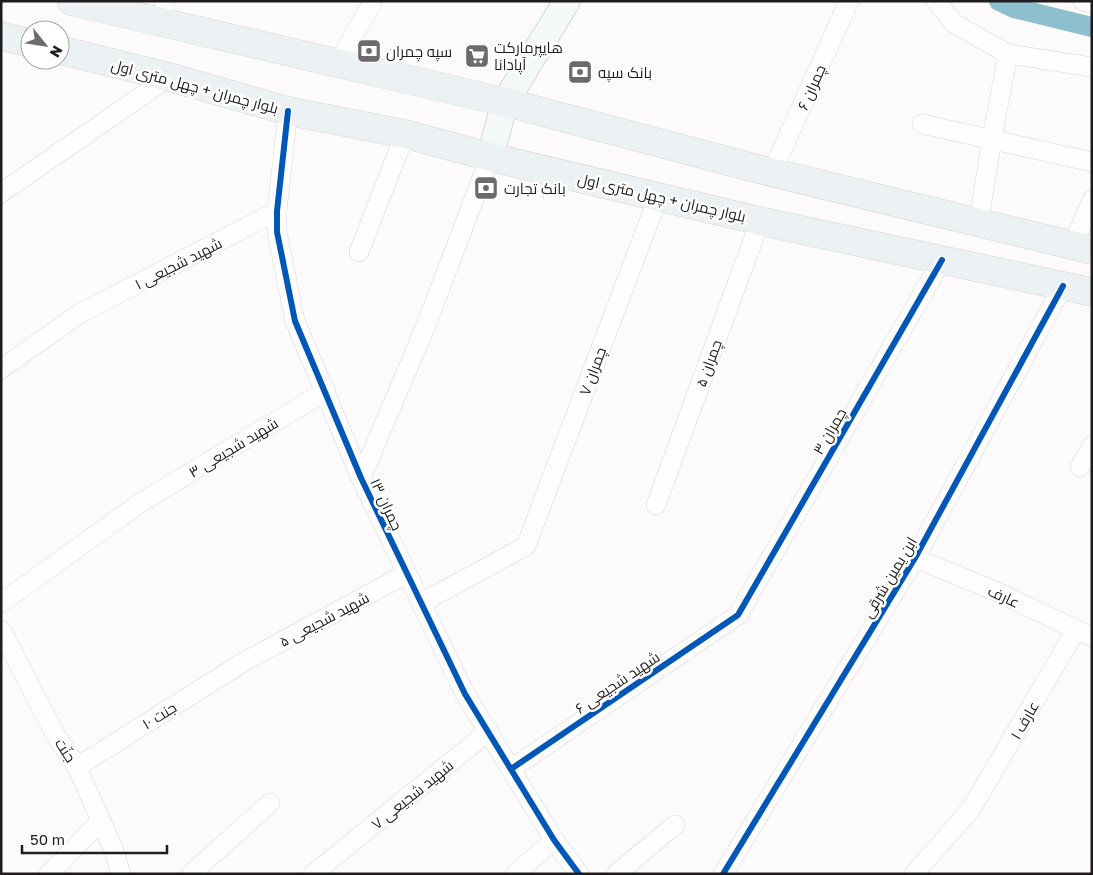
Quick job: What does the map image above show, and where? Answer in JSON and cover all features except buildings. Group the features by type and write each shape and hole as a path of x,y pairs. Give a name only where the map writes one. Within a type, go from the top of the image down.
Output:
{"main road":[{"path":"71,1 163,12 339,62 505,102 772,172 1083,247"},
{"path":"490,157 505,102 568,1"},
{"path":"1,36 20,41"},
{"name":"بلوار چمران + چهل متری اول","path":"70,52 169,77 288,111 405,134 490,157 760,221 1092,292"}],"street":[{"path":"339,62 373,1"},
{"name":"چمران ۶","path":"772,172 849,1"},
{"path":"936,1 956,24 1008,54 1092,67"},
{"path":"1083,1 1092,3"},
{"path":"980,221 992,138 1008,54"},
{"path":"1,193 169,77"},
{"name":"چمران ۱۳","path":"288,111 277,211 277,232 295,321 362,478 406,574 465,694 554,840 578,874"},
{"path":"922,124 992,138 1092,162"},
{"path":"359,252 405,134"},
{"path":"362,478 425,328 490,157"},
{"name":"چمران ۷","path":"421,603 526,546 659,196"},
{"path":"1083,247 1092,200"},
{"name":"شهید شجیعی ۱","path":"1,369 79,314 277,211"},
{"name":"چمران ۵","path":"656,505 760,221"},
{"name":"چمران ۳","path":"738,615 942,260"},
{"name":"ابن یمین شرقی","path":"723,874 915,558 1063,286"},
{"name":"شهید شجیعی ۳","path":"1,603 140,503 326,391"},
{"path":"1080,467 1092,446"},
{"name":"عارف","path":"915,558 995,591 1084,634"},
{"name":"شهید شجیعی ۵","path":"242,663 406,574"},
{"name":"شهید شجیعی ۶","path":"511,769 738,615"},
{"name":"جنّت","path":"1,630 55,734 77,767 114,848 121,874"},
{"name":"عارف ۱","path":"914,874 972,809 1084,634"},
{"name":"جنت ۱۰","path":"77,767 242,663"},
{"name":"شهید شجیعی ۷","path":"313,874 489,732"},
{"path":"191,874 270,803"},
{"path":"49,874 101,821"},
{"path":"616,874 675,825"},
{"path":"515,874 554,840"}],"waterway":[{"path":"999,1 1014,8 1092,27"}],"cycle path":[{"path":"288,111 277,211 277,232 295,321 361,478 465,694 554,840 579,874"},
{"path":"511,769 738,615 942,260"},
{"path":"723,874 915,558 1063,286"}],"place":[{"name":"سپه چمران","path":"369,51"},
{"name":"هایپرمارکت آپادانا","path":"477,56"},
{"name":"بانک سپه","path":"580,72"},
{"name":"بانک تجارت","path":"486,188"}]}
